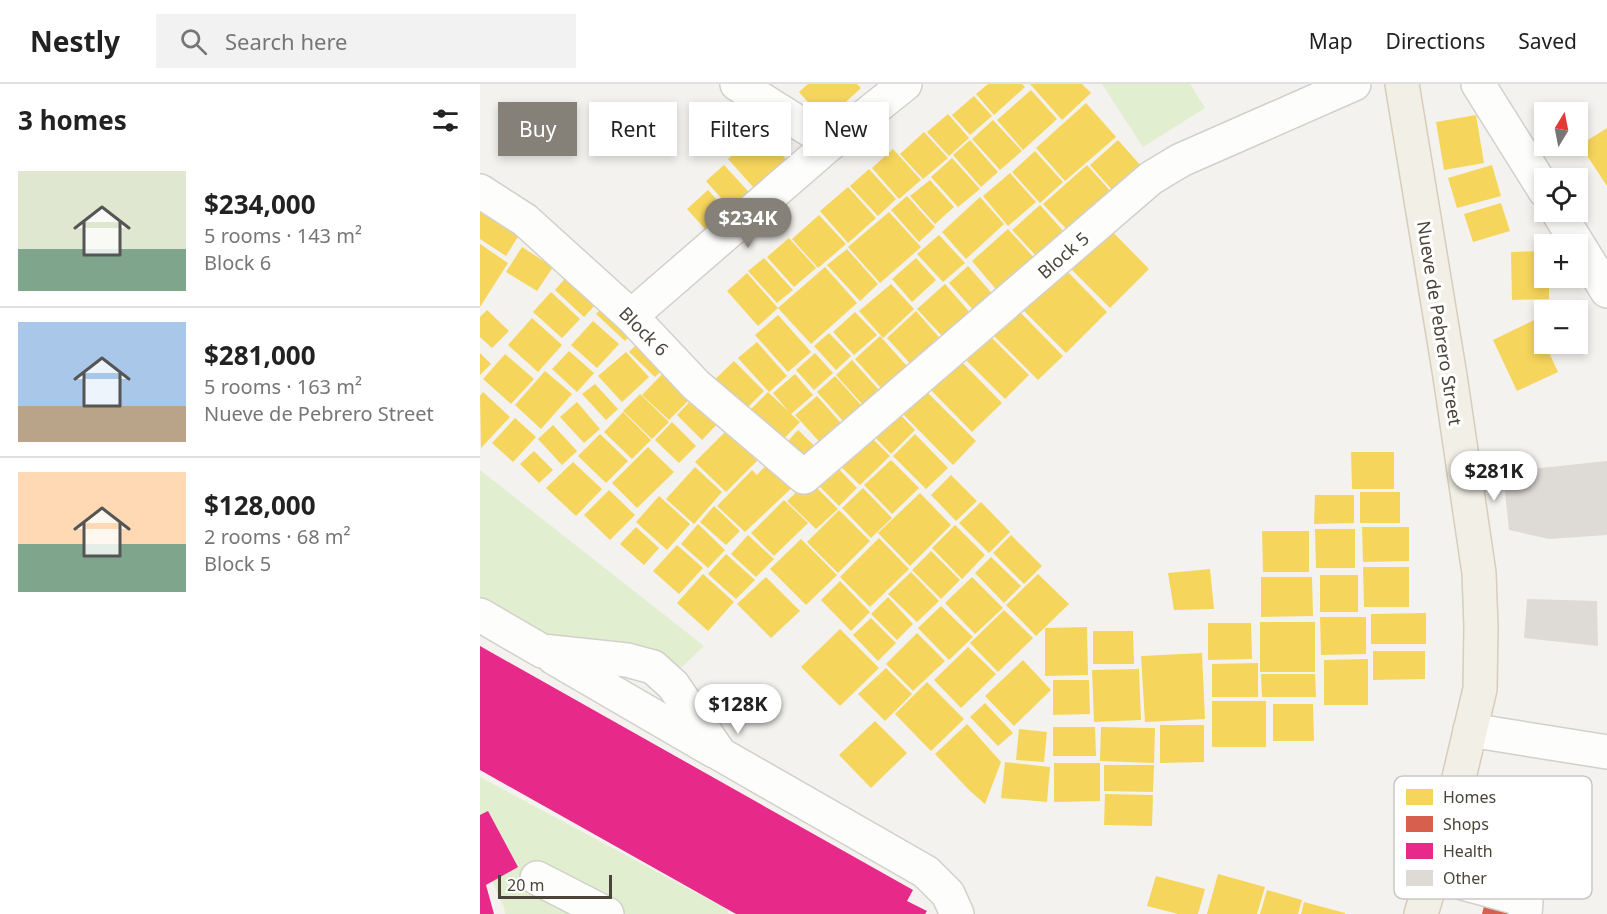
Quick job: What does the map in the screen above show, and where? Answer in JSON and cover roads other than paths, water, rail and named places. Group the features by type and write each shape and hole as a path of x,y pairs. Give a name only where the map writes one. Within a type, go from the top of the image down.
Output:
{"main road":[{"name":"Nueve de Pebrero Street","path":"1402,84 1450,376 1479,573 1480,689 1459,776"},
{"name":"Nueve de Pebrero Street","path":"1421,914 1426,899"}],"street":[{"path":"737,84 803,125"},
{"path":"882,102 905,84"},
{"name":"Block 5","path":"804,477 1151,178 1181,160 1354,84"},
{"path":"1478,84 1534,173"},
{"path":"631,316 816,156"},
{"name":"Block 6","path":"480,191 525,219 631,316 696,385 804,477"},
{"path":"1564,222 1607,291"},
{"path":"480,615 542,651 627,660 653,667 673,685 720,754 926,872 948,894 957,914"},
{"path":"1470,730 1607,752"},
{"path":"537,878 607,914"},
{"path":"1522,899 1526,902 1525,914"}]}
